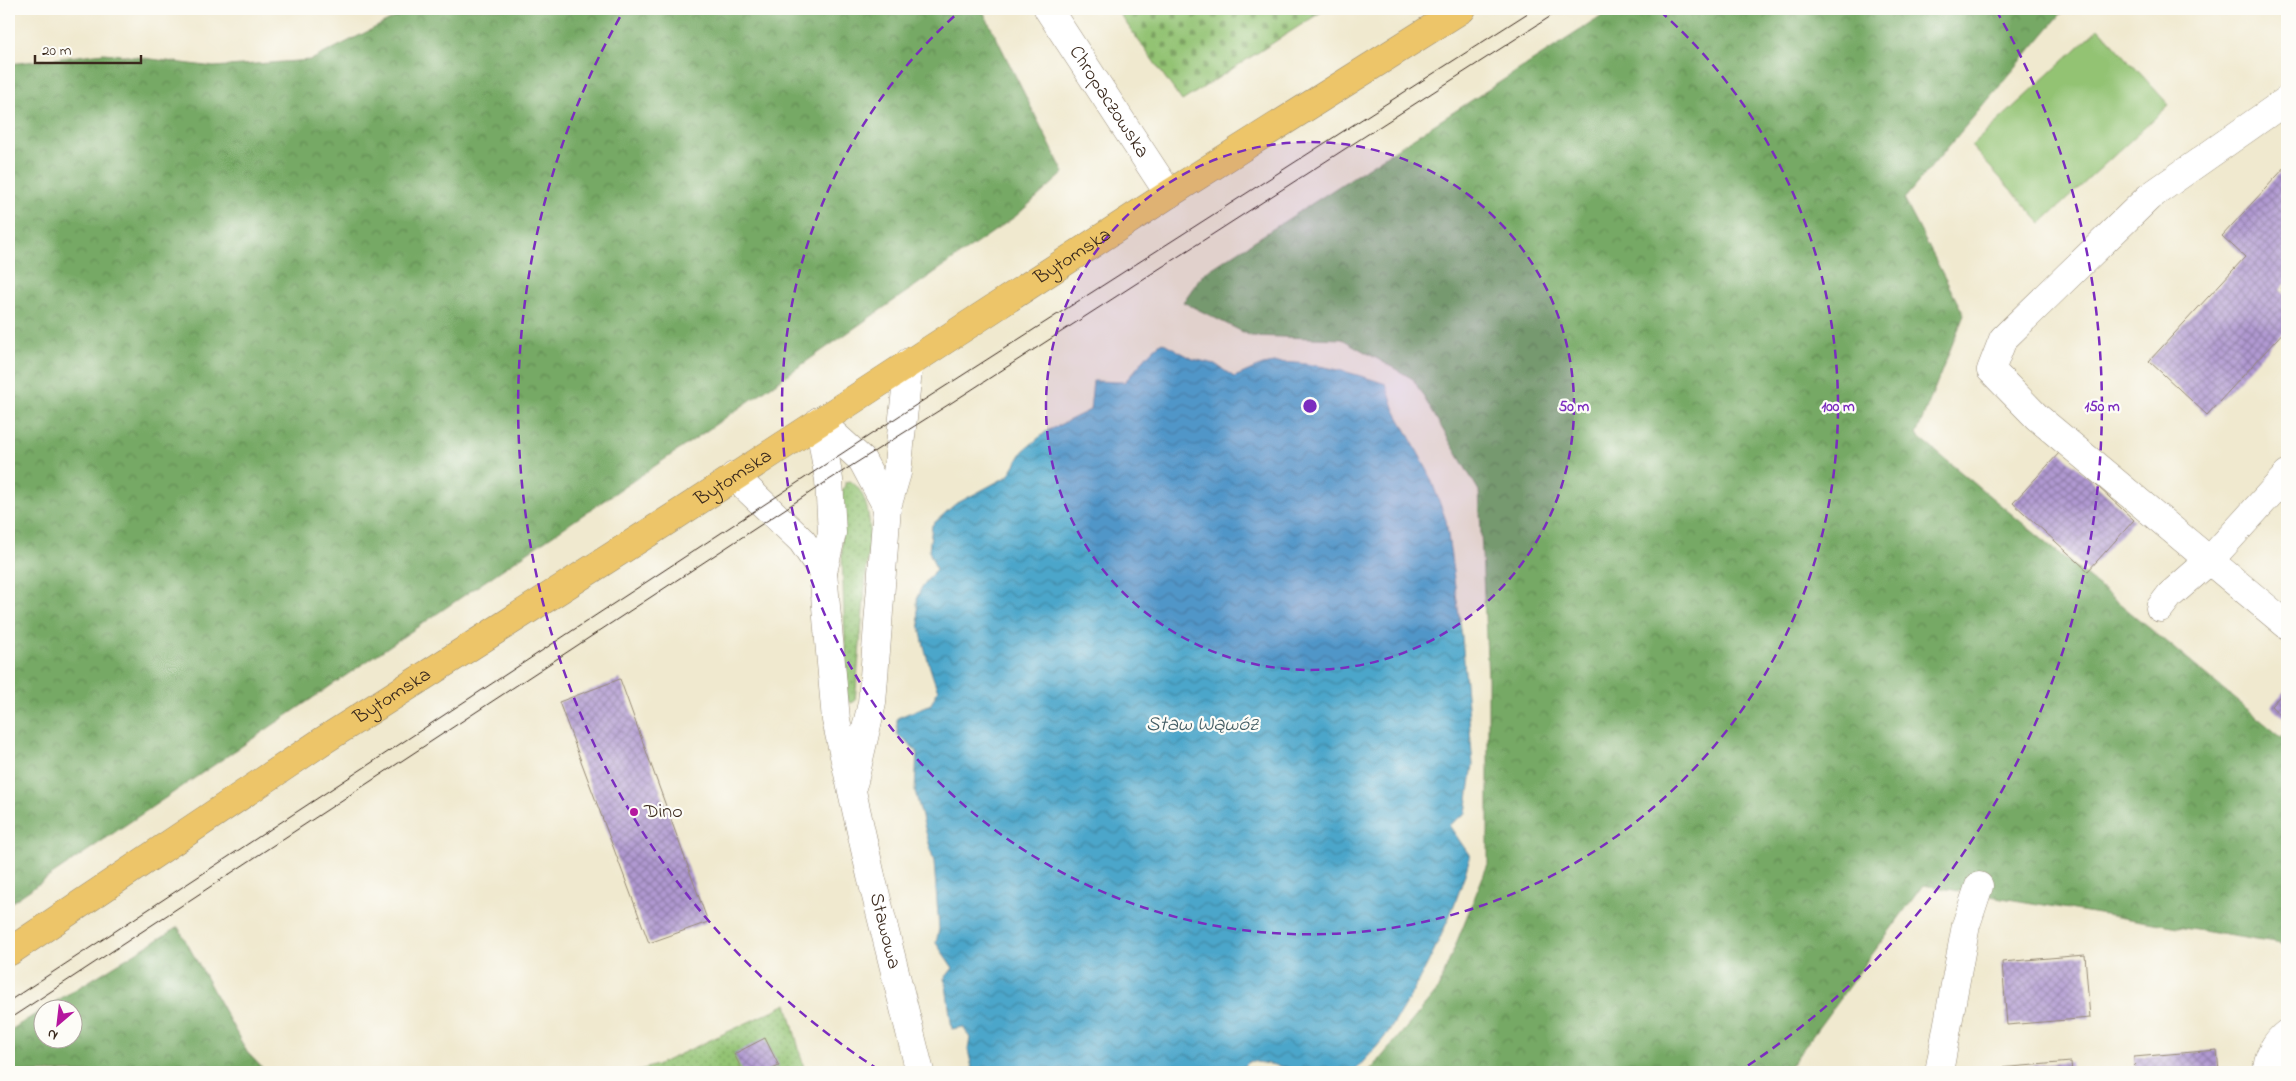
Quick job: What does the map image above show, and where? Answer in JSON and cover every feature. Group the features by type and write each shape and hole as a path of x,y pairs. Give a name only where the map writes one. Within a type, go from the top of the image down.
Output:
{"main road":[{"name":"Bytomska","path":"9,952 321,742 675,516 1169,194 1462,9"}],"street":[{"name":"Chropaczowska","path":"1048,9 1169,194"},
{"path":"2287,100 2149,198 2003,339 1991,370 2037,417 2287,625"},
{"path":"852,788 872,703 887,507 897,473 909,362"},
{"path":"819,421 862,460 887,507"},
{"path":"819,421 829,480 832,533 823,572"},
{"path":"2160,608 2170,596 2210,560 2287,475"},
{"path":"734,476 802,541 823,572"},
{"name":"Stawowa","path":"823,572 836,720 871,876 920,1072"},
{"path":"1940,1072 1966,926 1979,886"},
{"path":"2267,1072 2267,1061 2279,1039 2287,1033"}],"green space":[{"path":"412,9 982,9 1064,173 1016,216 699,436 9,904 9,64 104,53 214,67 311,60"},
{"path":"1116,9 1326,9 1182,101"},
{"path":"1613,9 2065,9 1904,199 1964,315 1916,435 2281,737 2287,732 2287,945 1923,885 1786,1072 1369,1072 1437,991 1488,864 1488,679 1479,491 1413,379 1342,339 1251,336 1183,302 1203,274"},
{"path":"2099,28 2169,105 2041,223 1971,146"},
{"path":"850,481 860,490 866,503 870,531 855,701 851,703 847,700 840,498 846,482"},
{"path":"178,927 247,1052 266,1072 9,1072 9,1031 32,1016 32,1048 82,1048 82,998 61,998"},
{"path":"787,1004 805,1072 633,1072 657,1065"}],"water":[{"name":"Staw Wąwóz","path":"1162,342 1193,359 1215,364 1234,377 1263,365 1292,363 1325,367 1386,384 1395,410 1428,471 1446,520 1462,637 1473,765 1466,813 1449,825 1470,856 1447,922 1426,967 1387,1034 1354,1072 1301,1072 1250,1061 1239,1072 973,1072 968,1050 970,1038 963,1027 952,1029 945,978 953,968 936,943 939,929 934,862 915,791 917,751 897,734 897,718 931,704 938,690 923,642 917,603 921,588 936,569 929,551 932,525 954,505 1008,476 1023,451 1047,431 1090,410 1093,381 1124,382 1151,351"}],"building":[{"path":"2287,165 2287,282 2280,290 2287,296 2287,328 2207,415 2149,361 2245,257 2222,236"},
{"path":"2060,452 2134,520 2088,571 2013,503"},
{"name":"Dino","path":"620,679 708,922 649,943 559,702"},
{"path":"2287,688 2287,721 2271,706"},
{"path":"2085,955 2090,1018 2007,1025 2002,962"},
{"path":"765,1038 779,1066 766,1072 743,1072 734,1054"},
{"path":"2217,1050 2219,1072 2135,1072 2134,1057"},
{"path":"2071,1062 2072,1072 1988,1072 1987,1069"}],"tram line":[{"path":"9,1001 902,414 1534,9"},
{"path":"9,1019 829,480 1562,9"}],"place":[{"name":"Dino","path":"634,812"}]}
